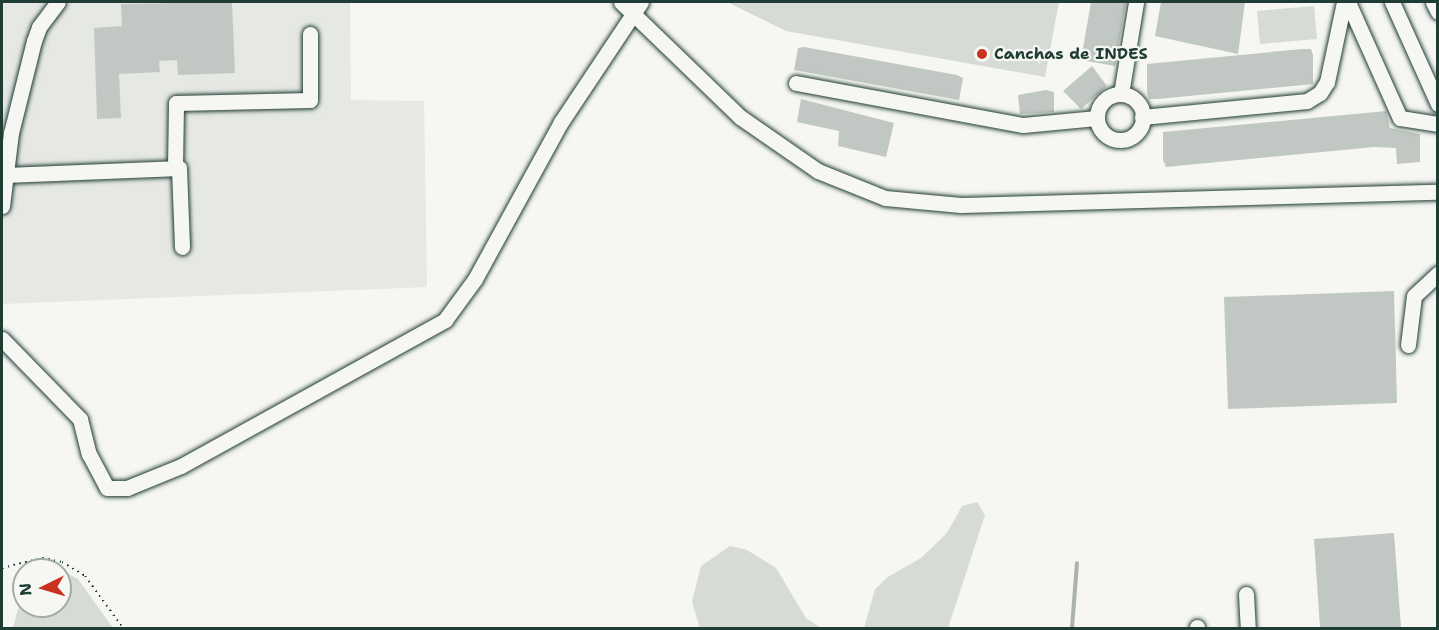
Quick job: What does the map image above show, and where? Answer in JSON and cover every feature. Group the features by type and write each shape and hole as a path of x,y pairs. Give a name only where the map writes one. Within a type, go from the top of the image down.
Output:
{"street":[{"path":"2,206 14,120 34,41 39,27 49,18 58,2"},
{"path":"621,2 637,8 740,117 818,171 885,198 961,205 1437,192"},
{"path":"1121,94 1136,2"},
{"path":"1142,117 1307,101 1320,93 1327,82 1346,2"},
{"path":"1346,2 1400,118 1437,123"},
{"path":"1392,2 1437,104"},
{"path":"1433,2 1437,12"},
{"path":"2,339 80,419 89,454 107,488 127,488 181,466 445,320 475,279 561,122 637,8"},
{"path":"175,168 176,103 310,100 310,34"},
{"path":"796,83 1023,125 1097,118"},
{"path":"1121,94 1134,99 1142,117 1137,131 1116,140 1103,133 1097,118 1101,104 1121,94"},
{"path":"6,175 179,168 182,247"},
{"path":"1408,345 1414,296 1437,274"},
{"path":"1246,594 1248,628"}],"path":[{"path":"2,568 42,558 62,562 85,576 123,628"}],"shaded area":[{"path":"2,2 350,2 351,100 424,101 427,287 2,304"},
{"name":"Canchas de INDES","path":"727,2 1059,2 1045,77 786,31"},
{"path":"1314,6 1317,39 1260,44 1257,11"},
{"path":"977,502 985,515 948,628 864,628 875,589 888,577 921,558 947,533 962,506"},
{"path":"730,546 747,550 776,568 806,618 821,628 700,628 692,602 701,566"},
{"path":"72,576 78,579 113,628 13,628 16,618 72,618"}],"building":[{"path":"232,2 235,73 178,75 177,60 159,61 160,72 119,74 121,118 97,119 94,28 122,26 121,4"},
{"path":"1091,2 1126,2 1115,66 1081,60"},
{"path":"1161,2 1245,2 1238,54 1155,36"},
{"path":"804,47 957,75 963,78 959,100 794,70 798,48"},
{"path":"1311,49 1313,55 1313,84 1158,99 1149,99 1147,93 1147,64"},
{"path":"1092,66 1107,86 1081,109 1063,91"},
{"path":"1046,90 1054,92 1054,112 1020,114 1018,95"},
{"path":"801,99 894,123 886,157 838,146 839,131 797,122"},
{"path":"1386,111 1390,128 1420,134 1420,162 1397,164 1396,148 1374,147 1166,167 1163,160 1163,132"},
{"path":"1394,291 1397,403 1228,409 1224,297"},
{"path":"1394,533 1401,628 1320,628 1314,539"}],"waterway":[{"path":"1072,628 1077,563"}],"place":[{"name":"Canchas de INDES","path":"982,54"}]}
